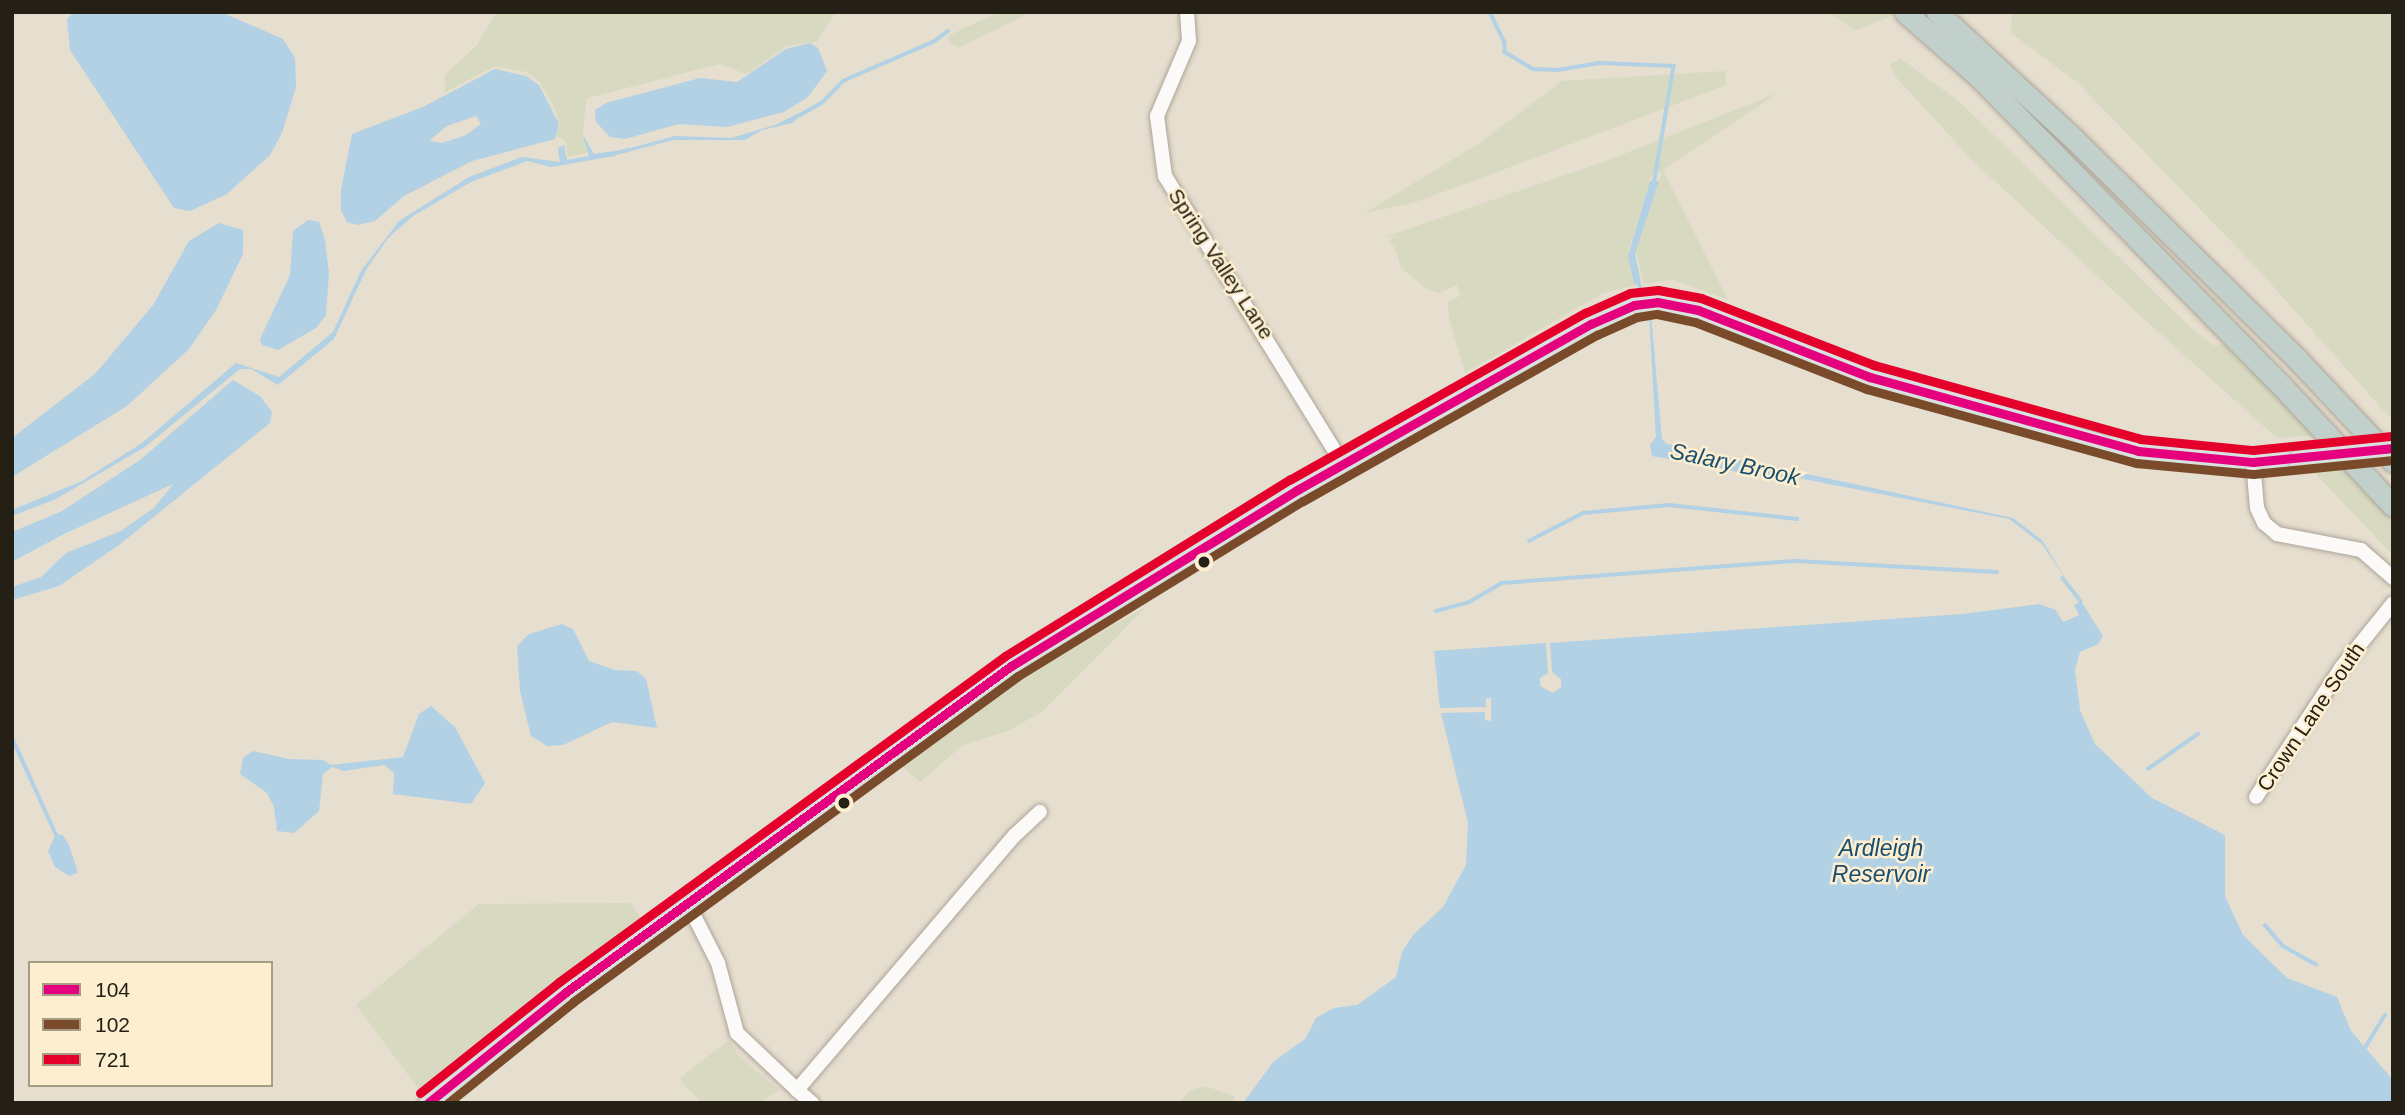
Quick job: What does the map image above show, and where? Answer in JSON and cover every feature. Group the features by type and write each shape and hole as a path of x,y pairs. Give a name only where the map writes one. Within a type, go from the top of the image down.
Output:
{"highway":[{"path":"1905,12 1980,78 2272,376 2393,506"},
{"path":"1937,12 2084,149 2298,360 2393,461"}],"main road":[{"path":"428,1103 534,1016 1011,666 1343,464 1601,319 1634,305 1657,302 1698,310 1870,377 2081,439 2166,456 2253,462 2298,460 2393,448"}],"street":[{"name":"Spring Valley Lane","path":"1187,12 1189,41 1161,99 1157,141 1175,196 1247,304 1343,464"},
{"path":"2253,462 2257,508 2277,534 2361,550 2393,578"},
{"name":"Crown Lane South","path":"2256,797 2341,668 2393,603"},
{"path":"797,1090 1015,835 1040,812"},
{"path":"688,904 718,963 737,1033 812,1103"}],"green space":[{"path":"497,12 836,12 816,42 787,46 746,74 720,64 587,98 582,137 590,152 568,157 565,141 556,135 560,125 555,109 540,82 527,72 495,66 445,92 445,75 477,45"},
{"path":"999,12 1031,12 958,48 951,43 948,36"},
{"path":"1829,12 1891,12 1893,15 1855,31"},
{"path":"2012,12 2393,12 2393,421 2256,267 2077,82 2011,33"},
{"path":"1900,58 1961,103 2190,327 2213,345 2225,345 2319,435 2277,438 2144,319 1972,160 1894,75 1890,65"},
{"path":"1725,71 1726,85 1412,203 1365,213 1478,144 1562,81"},
{"path":"1778,93 1663,170 1728,300 1672,279 1644,284 1636,251 1662,171 1651,177 1628,253 1636,285 1603,293 1465,373 1449,319 1448,301 1460,296 1457,285 1439,293 1427,289 1401,268 1395,247 1389,243 1394,236 1384,237 1598,164"},
{"path":"2358,464 2393,505 2393,555 2310,468"},
{"path":"1147,606 1043,711 1008,731 963,745 920,782 901,765 1000,690"},
{"path":"631,903 646,926 421,1092 356,1005 479,904"},
{"path":"729,1040 738,1055 779,1090 759,1103 702,1103 683,1084 680,1078"},
{"path":"1205,1086 1234,1096 1235,1103 1178,1103 1189,1091"}],"water":[{"path":"73,12 221,12 283,39 295,58 296,87 282,133 270,155 227,194 190,211 174,208 70,50 67,20"},
{"path":"810,43 818,48 827,71 808,97 784,112 727,127 679,124 625,139 610,137 596,122 595,110 606,103 700,78 737,82 786,49"},
{"path":"495,69 526,76 539,85 559,124 555,139 472,161 404,196 375,221 357,225 347,222 341,211 341,190 352,134 423,107","holes":["476,116 481,124 466,135 442,143 429,141 447,126"]},
{"path":"801,112 803,114 792,123 762,130 745,140 673,140 624,153 623,150 675,136 731,138 775,125"},
{"path":"582,133 594,154 614,151 615,156 551,167 527,161 471,182 413,216 388,238 366,270 334,339 278,385 251,369 240,369 145,447 56,499 12,516 12,510 82,481 142,443 236,363 279,377 333,332 361,271 399,221 469,177 522,157 560,162 558,148 564,145 567,160 589,156"},
{"path":"1650,181 1659,181 1635,254 1641,283 1634,284 1628,256"},
{"path":"308,220 319,222 325,240 329,273 326,315 316,328 278,350 262,345 260,339 290,275 293,231"},
{"path":"219,223 243,230 243,254 216,310 189,349 127,406 12,477 12,438 95,374 153,305 189,241"},
{"path":"1649,314 1662,439 1667,444 2013,518 2042,540 2067,581 2042,544 2009,519 1788,476 1787,481 1652,456 1650,445 1656,437"},
{"path":"233,380 260,396 272,412 270,423 119,545 59,586 12,600 12,587 41,577 66,553 121,531 154,508 173,484 62,535 12,562 12,532 62,511 140,460"},
{"name":"Ardleigh Reservoir","path":"2081,601 2103,636 2098,644 2080,652 2075,670 2080,710 2095,744 2152,798 2225,835 2225,896 2243,935 2287,978 2337,997 2351,1031 2393,1080 2393,1103 1243,1103 1274,1061 1305,1039 1316,1018 1334,1008 1357,1005 1396,977 1402,952 1413,935 1443,907 1466,865 1468,823 1441,713 1485,712 1485,720 1491,721 1491,698 1486,698 1486,707 1440,708 1434,651 1546,643 1548,673 1540,678 1540,686 1553,693 1561,687 1561,679 1552,672 1550,643 1962,614 2039,604 2056,610 2063,622 2079,615 2074,605"},
{"path":"562,624 573,629 589,661 615,670 637,671 646,679 657,728 612,722 563,745 547,746 531,736 520,691 517,646 529,634"},
{"path":"431,706 455,727 485,783 471,804 393,794 394,773 384,765 344,771 332,767 323,774 319,811 294,833 277,831 274,807 267,793 240,774 243,758 253,751 289,759 323,760 331,765 403,757 419,714"},
{"path":"56,834 63,835 69,845 78,873 69,876 55,867 48,851"}],"waterway":[{"name":"Salary Brook","path":"1490,12 1505,43 1505,52 1533,69 1558,70 1600,63 1674,66 1654,185"},
{"path":"800,115 822,103 843,81 935,41 948,31"},
{"path":"612,154 628,150"},
{"name":"Salary Brook","path":"1638,280 1644,299"},
{"path":"1529,541 1583,513 1669,505 1797,519"},
{"path":"1436,611 1469,602 1502,583 1796,561 1997,572"},
{"name":"Salary Brook","path":"2063,578 2081,601"},
{"path":"2148,769 2198,734"},
{"path":"12,737 56,834"},
{"path":"2265,925 2283,946 2316,964"},
{"path":"2363,1051 2385,1015"}],"transit line":[{"name":"721","path":"420,1093 559,982 1005,656 1291,479 1585,313 1630,293 1658,290 1701,298 1874,365 2140,439 2253,450 2392,436"},
{"name":"104","path":"428,1103 566,992 1011,666 1297,490 1591,324 1634,305 1657,302 1698,310 1870,377 2138,451 2253,462 2393,448"},
{"name":"102","path":"448,1103 573,1002 1018,676 1303,501 1597,335 1637,317 1657,314 1695,322 1867,389 2136,463 2253,474 2393,460"}]}
